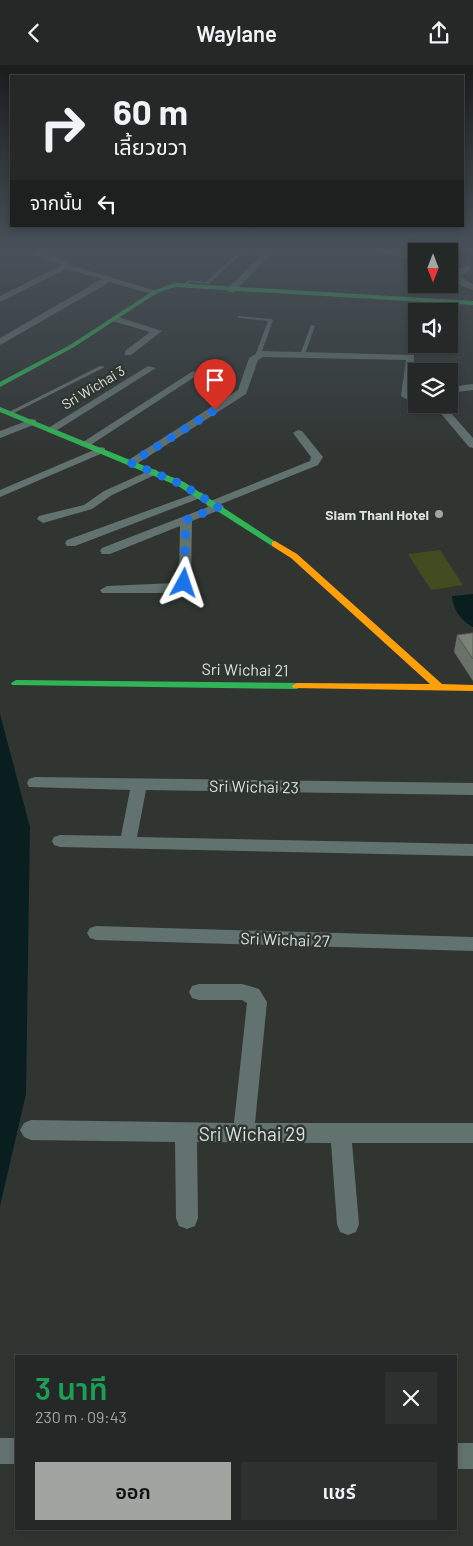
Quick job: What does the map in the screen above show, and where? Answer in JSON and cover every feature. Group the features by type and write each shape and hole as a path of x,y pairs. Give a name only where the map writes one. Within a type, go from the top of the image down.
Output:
{"street":[{"path":"0,342 41,318"},
{"path":"0,385 54,357 115,319 157,331 128,353"},
{"path":"131,463 242,392 254,359 258,355 302,354 411,357 410,363"},
{"name":"Sri Wichai 3","path":"50,430 151,368"},
{"path":"85,444 193,374"},
{"path":"408,380 406,396 408,396"},
{"path":"458,389 473,387"},
{"path":"5,411 181,484 215,505 294,556 438,686"},
{"path":"446,413 473,445"},
{"path":"0,435 32,422"},
{"path":"106,551 186,520 215,505 314,463 317,457 298,433"},
{"path":"0,494 101,450"},
{"path":"43,519 88,507 108,493 153,472"},
{"path":"71,543 199,495"},
{"path":"107,590 165,589 180,586 185,579 186,520"},
{"name":"Sri Wichai 21","path":"16,683 473,687"},
{"name":"Sri Wichai 23","path":"35,783 473,789"},
{"path":"128,842 139,784"},
{"path":"60,841 473,850"},
{"name":"Sri Wichai 27","path":"96,933 473,945"},
{"path":"199,992 242,993 252,995 257,1002 243,1133"},
{"name":"Sri Wichai 29","path":"31,1130 186,1133 473,1133"},
{"path":"186,1133 187,1218"},
{"path":"341,1133 348,1223"},
{"path":"0,1451 15,1451"},
{"path":"457,1455 473,1456"}],"lane":[{"path":"252,318 271,320 258,355"},
{"path":"302,354 314,326"},
{"path":"5,411 102,367"}],"green space":[{"path":"440,550 463,585 431,590 408,554"}],"water":[{"path":"473,594 472,627 458,614 452,596"},
{"path":"0,714 30,827 26,1094 0,1206"}],"building":[{"path":"473,633 473,659 457,635"}],"traffic: fast":[{"path":"0,385 72,346 115,318"},
{"path":"0,409 181,484 275,544"},
{"path":"16,683 297,686"}],"traffic: slow":[{"path":"275,544 294,556 438,686"},
{"path":"297,686 473,688"}],"place":[{"name":"Siam Thani Hotel","path":"439,514"}],"route":[{"path":"184,583 186,520 218,507 181,484 131,463 215,410"}]}
